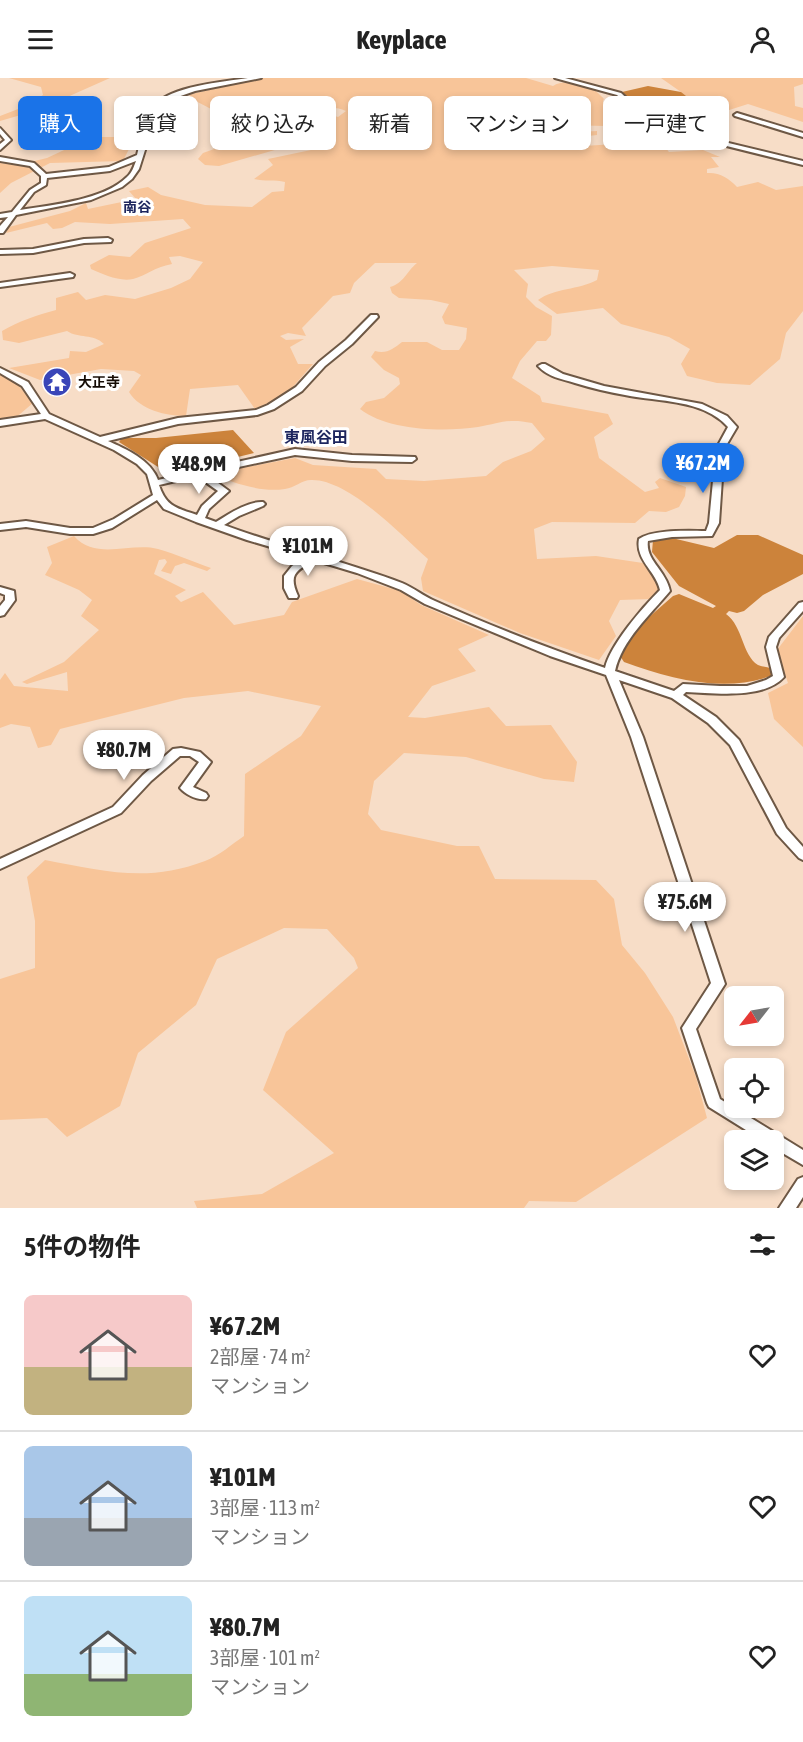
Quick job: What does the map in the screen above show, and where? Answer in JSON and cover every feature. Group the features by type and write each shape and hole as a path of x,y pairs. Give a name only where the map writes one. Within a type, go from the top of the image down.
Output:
{"street":[{"path":"0,216 111,191 131,178 160,103 184,93 258,78"},
{"path":"558,78 619,94 648,121 664,129 803,163"},
{"path":"737,115 803,135"},
{"path":"0,130 8,140 0,148"},
{"path":"44,176 110,169 141,156"},
{"path":"0,159 32,164 44,176 44,183 32,191 14,213 10,222 0,231"},
{"path":"1,253 33,251 84,241 108,240"},
{"path":"0,285 70,275"},
{"path":"99,440 178,421 257,412 271,407 299,389 322,364 374,317"},
{"path":"542,366 547,371 564,377 616,391 697,405 730,421 733,427 720,449 714,523 709,534 672,534 644,539 641,547 644,556 662,577 665,591 649,607 613,657 610,671 637,737 718,984 689,1028 692,1041 708,1077 714,1103 758,1130"},
{"path":"0,370 25,384 46,416 140,462 151,473 156,483 158,496 167,507 216,526 314,556 405,588 429,602 554,654 676,695 712,720 735,742 781,831 803,855"},
{"path":"0,423 46,416"},
{"path":"156,483 197,472 295,452 352,458 412,459"},
{"path":"197,472 224,491 205,508 199,520"},
{"path":"0,528 28,523 93,531 109,526 142,503 158,496"},
{"path":"216,526 260,504"},
{"path":"293,596 286,584 286,578 314,556"},
{"path":"0,590 9,593 10,600 0,613"},
{"path":"676,695 683,688 752,689 775,681 779,677 771,648 774,637 803,605"},
{"path":"0,864 117,810 147,778 177,752 191,752 201,756 205,762 186,788 202,796"},
{"path":"784,1146 803,1158"},
{"path":"787,1208 803,1184"}],"shaded area":[{"path":"9,78 110,78 70,96 41,96 41,87"},
{"path":"263,78 526,78 553,86 571,82 591,88 603,98 603,126 591,126 591,96 444,96 444,150 591,150 591,146 603,145 603,150 667,150 669,152 703,150 720,157 711,157 719,167 707,169 707,173 724,176 737,187 758,182 776,190 803,186 803,311 786,333 780,359 750,385 717,383 687,376 681,364 690,349 669,337 621,324 603,308 557,314 538,300 552,293 597,280 599,270 552,266 514,270 528,284 526,297 536,307 552,316 551,335 546,341 537,341 520,361 512,378 540,396 542,402 608,414 613,424 594,437 599,458 645,492 659,488 655,482 660,478 686,487 685,496 679,507 666,512 649,511 635,523 552,522 534,529 537,559 596,556 643,563 664,587 651,599 620,600 609,621 616,636 599,660 520,633 423,591 421,578 428,559 374,510 342,489 326,482 311,480 288,488 266,489 247,486 209,474 295,458 313,465 376,469 386,479 424,481 486,476 503,462 531,451 545,439 532,423 505,422 464,429 417,428 385,422 360,409 366,402 384,398 400,384 399,378 384,370 371,357 375,351 393,349 402,342 427,342 442,350 459,350 466,339 467,328 445,324 442,317 449,304 431,300 399,298 392,293 390,287 402,280 417,263 375,263 354,283 350,293 333,296 302,328 306,336 288,333 280,336 286,340 304,339 290,347 298,364 313,364 285,396 255,409 238,385 190,389 186,416 178,416 154,411 134,398 129,392 141,375 134,371 101,369 40,380 9,368 69,358 70,351 86,352 104,344 95,338 67,331 19,343 3,340 2,331 15,324 56,310 56,298 78,292 86,300 105,295 135,299 171,288 190,279 203,262 180,256 169,257 172,264 128,280 111,277 91,269 90,265 109,255 130,257 145,243 191,228 183,219 110,224 75,222 53,229 47,223 6,233 9,227 70,211 86,203 88,209 136,199 129,191 148,187 161,195 205,205 252,207 272,192 284,191 285,182 254,179 273,165 268,159 311,150 336,150 336,116 346,111 336,108 336,96 210,96 210,108 198,102 198,96 190,96"},
{"path":"661,78 803,78 803,84 794,87 795,106 803,108 803,122 748,104 729,110 729,96 683,96 681,92"},
{"path":"648,86 681,92 686,96 627,96 622,92"},
{"path":"18,109 18,116 0,121 0,116"},
{"path":"591,131 597,131 597,135 591,136"},
{"path":"102,137 114,137 114,150 128,150 123,161 50,163 11,183 0,193 0,163 18,165 47,158 64,150 102,150"},
{"path":"211,150 275,150 219,166 205,165 198,159 203,153"},
{"path":"0,373 15,381 33,403 13,420 0,422"},
{"path":"233,430 254,453 169,474 119,442 122,438 156,438"},
{"path":"737,535 758,535 803,555 803,574 763,595 744,611 737,613 729,611 726,614 732,619 753,660 758,665 772,669 773,675 755,681 718,684 679,679 624,662 620,656 640,625 673,596 679,594 713,608 716,606 679,586 652,552 653,540 672,538 714,548"},
{"path":"74,536 92,548 147,547 211,568 207,571 184,563 175,566 171,574 161,571 167,562 165,559 159,560 154,574 186,590 175,596 181,602 203,592 234,625 284,615 292,602 357,579 401,591 421,605 489,635 458,649 476,671 432,686 408,717 425,718 489,707 506,726 551,725 577,762 574,782 544,779 466,757 404,753 374,781 368,814 381,830 457,846 479,846 495,879 596,880 614,899 622,945 645,973 673,1017 696,1077 707,1118 576,1202 529,1201 524,1208 197,1208 194,1201 262,1194 334,1153 263,1090 286,1032 358,968 354,958 327,929 284,928 217,959 196,1005 138,1053 120,1106 67,1137 47,1118 0,1120 0,979 35,968 35,921 27,877 45,860 106,871 145,873 184,868 215,856 244,836 245,774 301,736 321,706 248,691 184,698 60,729 51,745 38,748 30,727 11,724 0,728 0,680 5,673 14,686 68,691 67,672 27,684 22,682 64,662 99,630 81,616 92,600 79,590 45,575 52,563 47,547"},
{"path":"803,616 803,747 774,719 768,693 788,683 777,650"}],"place":[{"name":"大正寺","path":"57,382"}],"district":[{"name":"南谷","path":"137,207"},
{"name":"東風谷田","path":"316,437"}]}
